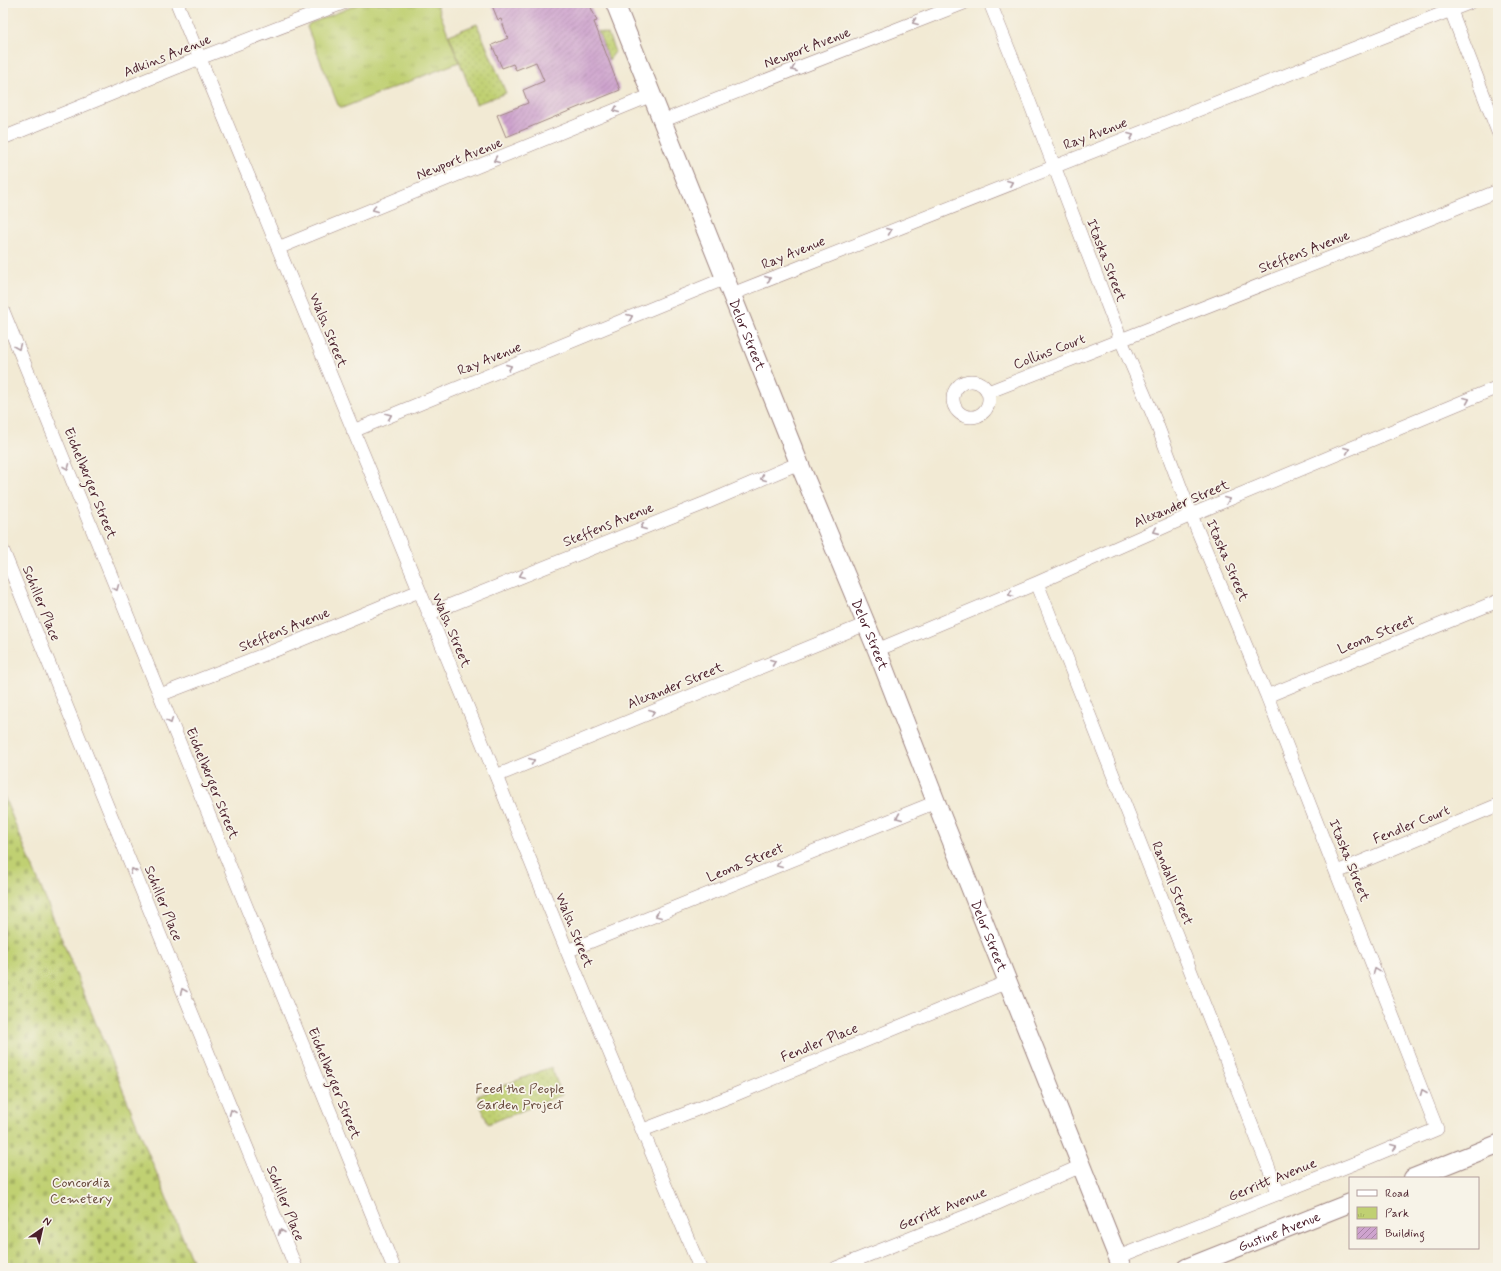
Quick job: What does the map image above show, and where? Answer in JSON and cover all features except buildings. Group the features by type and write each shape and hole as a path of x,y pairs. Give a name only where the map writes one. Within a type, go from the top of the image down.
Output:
{"street":[{"name":"Walsh Street","path":"177,3 567,951 700,1268"},
{"name":"Adkins Avenue","path":"3,138 200,58 343,3"},
{"name":"Delor Street","path":"615,3 799,463 877,650 1007,982 1120,1263"},
{"name":"Newport Avenue","path":"662,121 964,3"},
{"name":"Itaska Street","path":"990,3 1121,340 1156,422 1191,515 1267,696 1437,1129"},
{"name":"Ray Avenue","path":"353,431 729,286 1054,166 1449,7 1469,3"},
{"path":"1449,7 1498,132"},
{"name":"Newport Avenue","path":"278,248 652,95"},
{"name":"Steffens Avenue","path":"1121,340 1498,191"},
{"name":"Eichelberger Street","path":"3,311 394,1268"},
{"name":"Collins Court","path":"988,392 1121,340"},
{"name":"Alexander Street","path":"877,650 1037,583 1191,515 1498,387"},
{"name":"Steffens Avenue","path":"428,614 799,463"},
{"name":"Schiller Place","path":"3,551 296,1268"},
{"name":"Randall Street","path":"1037,583 1279,1194"},
{"name":"Steffens Avenue","path":"160,695 286,646 419,591"},
{"name":"Leona Street","path":"1267,696 1498,601"},
{"name":"Alexander Street","path":"496,776 866,624"},
{"name":"Leona Street","path":"567,951 936,802"},
{"name":"Fendler Court","path":"1337,872 1498,805"},
{"name":"Fendler Place","path":"643,1130 734,1095 1007,982"},
{"name":"Gerritt Avenue","path":"1120,1263 1279,1194 1437,1129"},
{"path":"1416,1177 1498,1144"},
{"name":"Gerritt Avenue","path":"836,1268 989,1207 1081,1166"},
{"name":"Gustine Avenue","path":"1186,1268 1349,1203"}],"green space":[{"path":"361,3 436,3 459,62 342,108 338,105 307,27 309,24"},
{"path":"477,24 506,93 476,104 449,35"},
{"path":"598,31 608,34 615,52 609,60"},
{"name":"Concordia Cemetery","path":"3,794 195,1268 3,1268"},
{"name":"Feed the People Garden Project","path":"551,1067 562,1095 488,1124 477,1096"}]}
